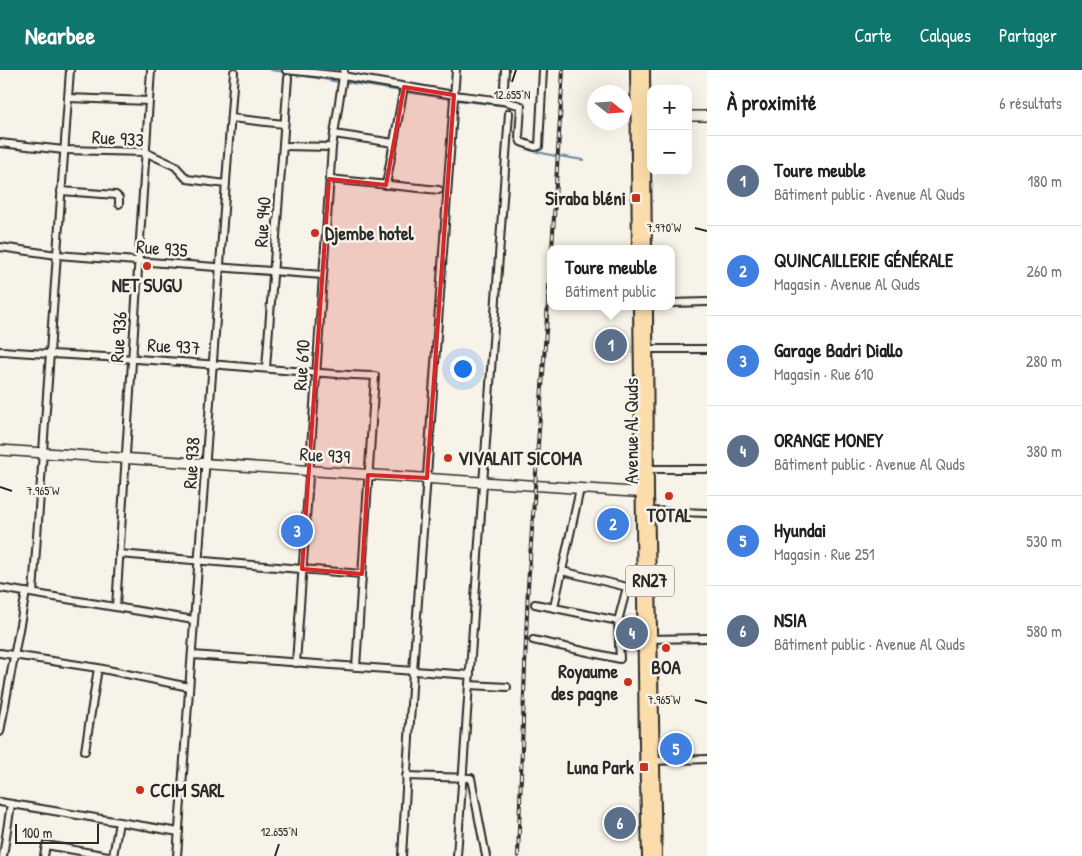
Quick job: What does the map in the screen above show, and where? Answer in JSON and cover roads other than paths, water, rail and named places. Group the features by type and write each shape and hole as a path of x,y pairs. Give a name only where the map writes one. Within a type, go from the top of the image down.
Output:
{"main road":[{"path":"636,70 644,116 638,245"},
{"path":"644,70 646,245"},
{"path":"692,116 707,116"},
{"name":"Avenue Al Quds","path":"639,310 645,493 643,626 646,642"},
{"name":"Avenue Al Quds","path":"647,310 649,468 645,493 649,511 646,642 650,761 656,856"},
{"name":"Rue 939","path":"0,450 645,493"},
{"name":"Avenue Al Quds","path":"648,856 650,761"}],"street":[{"path":"0,732 14,656 29,593 43,453 70,70"},
{"name":"Rue 936","path":"116,607 151,70"},
{"path":"286,70 343,73 404,87 503,101 521,106 518,128 521,142 535,147 539,146 543,70"},
{"path":"402,856 413,671 456,70"},
{"path":"503,101 505,70"},
{"name":"Rue 938","path":"177,856 234,72"},
{"name":"Rue 610","path":"296,663 332,147 343,73"},
{"name":"Rue 940","path":"266,368 288,78"},
{"path":"386,185 404,87"},
{"path":"68,98 149,101"},
{"path":"457,856 509,113"},
{"path":"231,118 284,124"},
{"path":"334,134 394,143"},
{"name":"Rue 933","path":"0,143 64,150 145,152 175,166 187,179 226,184"},
{"path":"283,146 332,147"},
{"path":"330,179 439,190"},
{"path":"61,191 116,195 119,198 120,204"},
{"name":"Rue 935","path":"0,247 57,255 323,275"},
{"path":"675,303 707,302"},
{"path":"648,349 707,349"},
{"name":"Rue 937","path":"0,351 132,358 266,368 316,374 375,376 368,475"},
{"path":"649,468 707,470"},
{"path":"356,667 368,475"},
{"path":"554,608 580,489"},
{"path":"649,511 707,513"},
{"path":"119,554 362,574"},
{"path":"562,571 643,591"},
{"path":"533,640 620,659 618,621 627,587"},
{"path":"0,588 194,620"},
{"path":"535,604 643,626"},
{"path":"619,646 646,642 707,638"},
{"path":"0,653 98,668 189,687"},
{"path":"192,655 470,676"},
{"path":"85,751 98,668"},
{"path":"469,685 507,687"},
{"path":"650,761 707,760"},
{"path":"406,776 471,778 486,856"},
{"path":"0,802 179,832"},
{"path":"2,856 11,804"},
{"path":"113,856 119,822"},
{"path":"44,856 46,845 70,853 108,856"}],"waterway":[{"path":"271,70 285,72"},
{"path":"295,74 339,82"},
{"path":"345,82 401,91"},
{"path":"406,92 452,99"},
{"path":"456,100 515,107 518,111"},
{"path":"522,145 529,150 555,156"},
{"path":"559,156 583,160"}],"railway":[{"path":"552,245 563,70"},
{"path":"518,856 528,586 547,310"}],"place":[{"name":"Siraba bléni","path":"636,198"},
{"name":"Djembe hotel","path":"315,233"},
{"name":"NET SUGU","path":"147,266"},
{"name":"Toure meuble","path":"611,345"},
{"name":"VIVALAIT SICOMA","path":"448,458"},
{"name":"TOTAL","path":"669,496"},
{"name":"QUINCAILLERIE GÉNÉRALE","path":"613,524"},
{"name":"Garage Badri Diallo","path":"297,531"},
{"name":"ORANGE MONEY","path":"632,633"},
{"name":"BOA","path":"666,648"},
{"name":"Royaume des pagne","path":"628,682"},
{"name":"Hyundai","path":"676,749"},
{"name":"Luna Park","path":"644,767"},
{"name":"CCIM SARL","path":"140,790"},
{"name":"NSIA","path":"620,823"}]}
